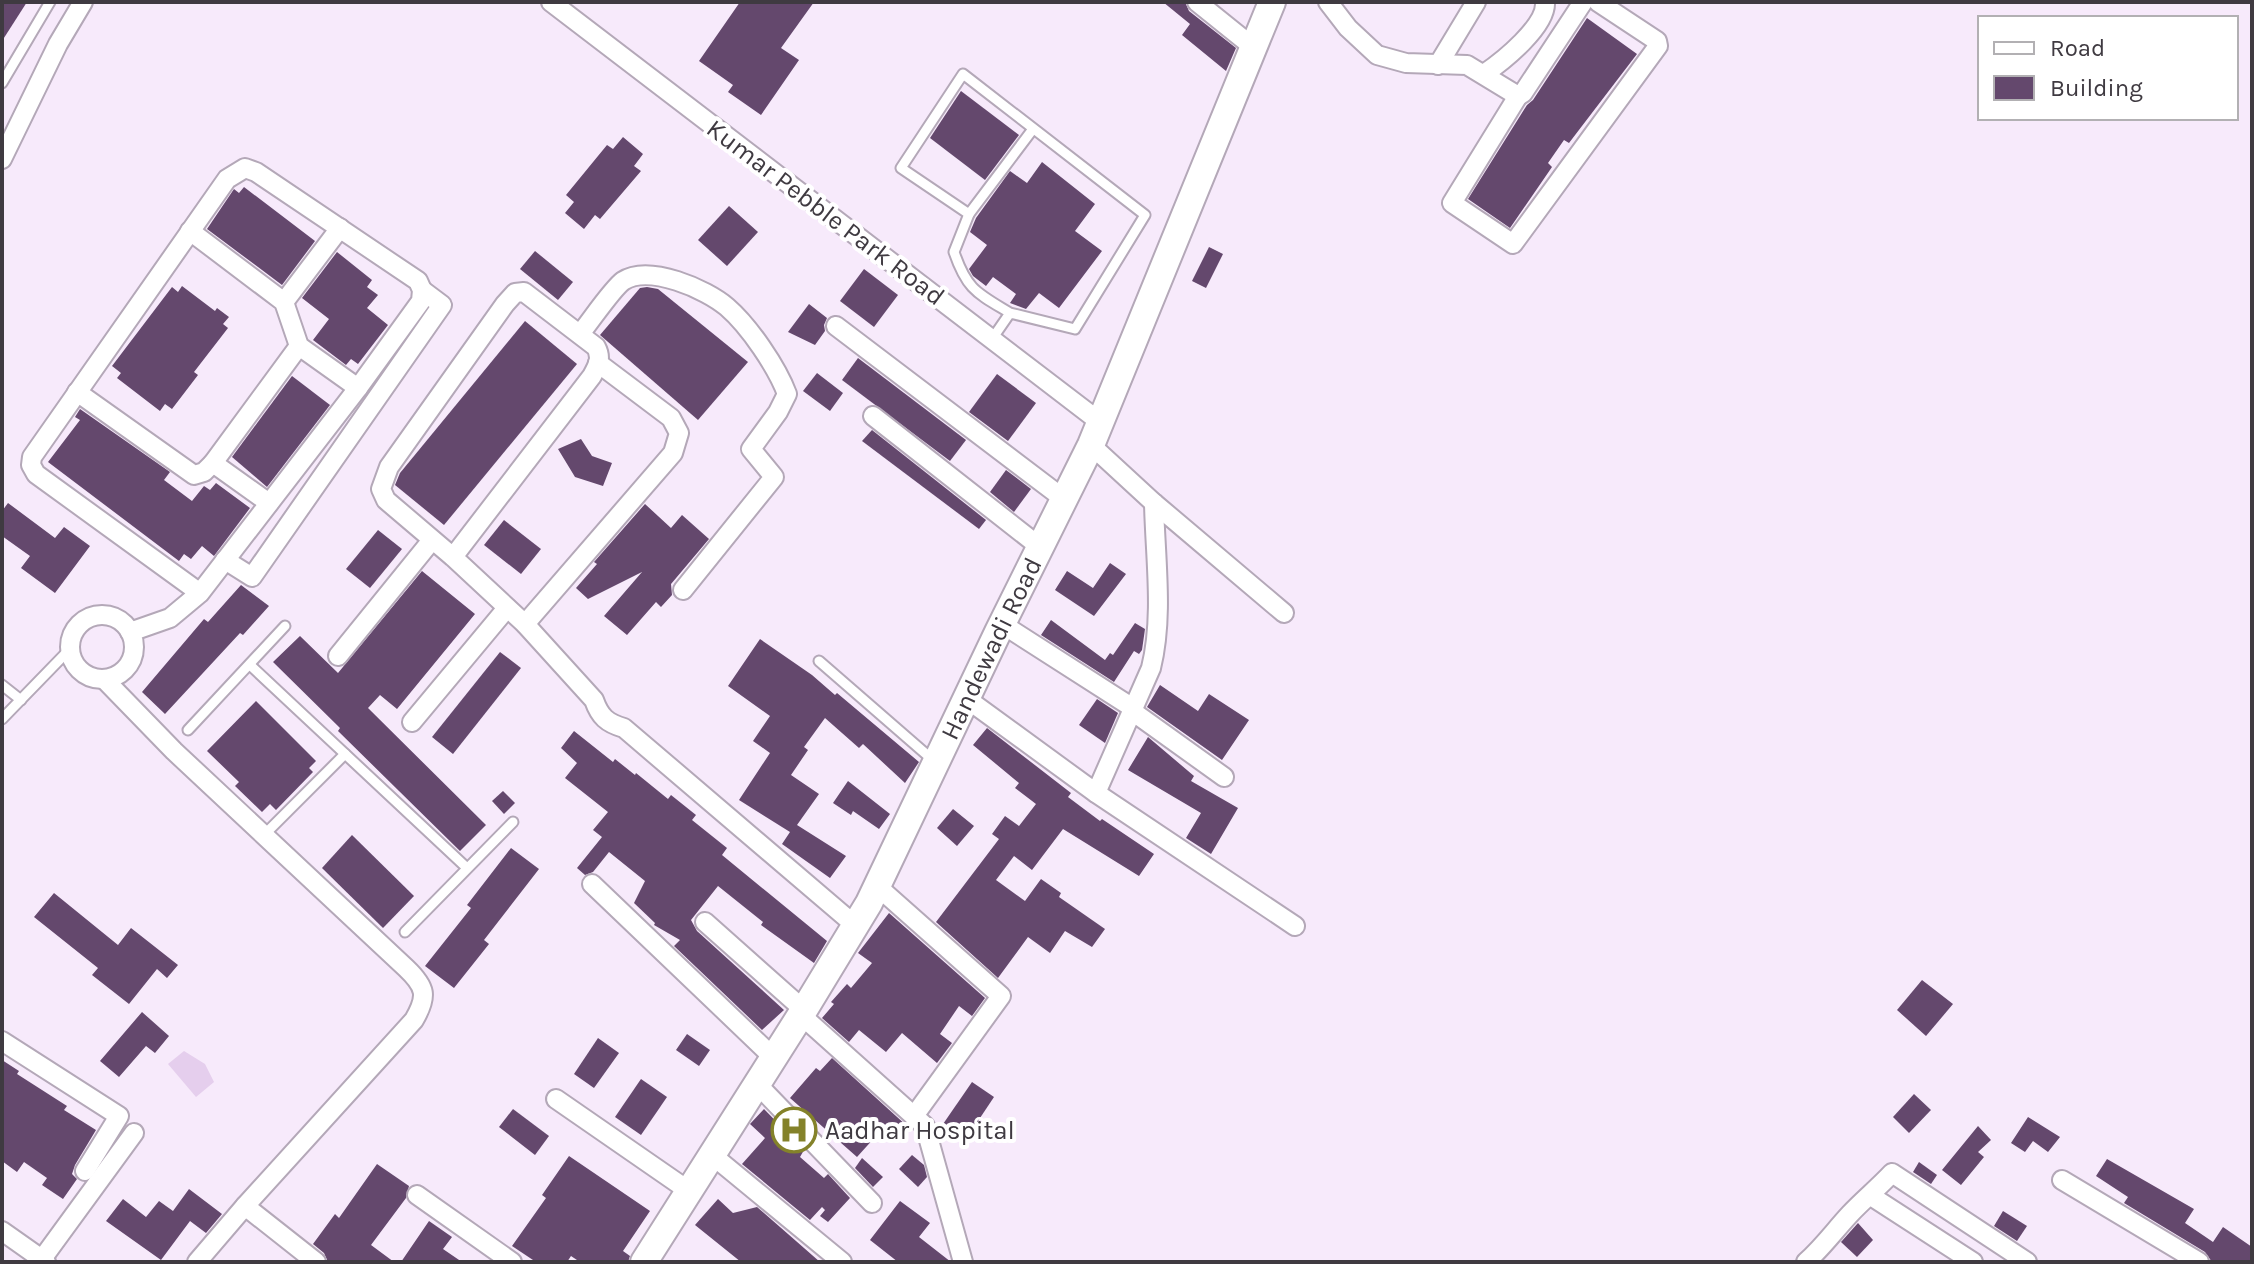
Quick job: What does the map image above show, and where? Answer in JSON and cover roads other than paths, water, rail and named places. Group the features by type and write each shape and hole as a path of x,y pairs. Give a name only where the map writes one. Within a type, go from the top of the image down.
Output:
{"main road":[{"name":"Handewadi Road","path":"644,1262 803,1012 877,886 1096,434 1272,2"}],"street":[{"path":"2,159 58,44 83,2"},
{"name":"Kumar Pebble Park Road","path":"551,2 992,339 1096,434 1154,503 1284,613"},
{"path":"1197,2 1253,47"},
{"path":"1328,2 1348,28 1377,55 1406,63 1467,65 1518,96"},
{"path":"1438,65 1476,2"},
{"path":"1484,74 1506,58 1540,21 1545,2"},
{"path":"1583,2 1523,93 1518,96 1452,203 1513,244 1658,46 1657,41 1598,2"},
{"path":"200,593 36,474 31,465 36,449 227,179 245,168 256,172 418,281 422,290 442,305 252,577 225,560"},
{"path":"284,302 340,228"},
{"path":"190,231 284,302 299,346 358,388"},
{"path":"580,334 623,281 655,274 700,291 727,306 781,378 787,394 751,449 774,477 683,590"},
{"path":"130,632 170,618 200,593 358,388 415,310 422,290"},
{"path":"453,557 592,376 598,363 600,355 596,347 524,292 515,293 487,329 383,478 381,489 386,500 525,624 594,700 599,714 611,724 624,728 856,926"},
{"path":"836,326 1064,499"},
{"path":"77,392 194,475 204,472 213,463 299,346"},
{"path":"525,624 673,453 679,433 671,418 598,363"},
{"path":"873,416 1040,547"},
{"path":"213,463 269,503"},
{"path":"1096,793 1151,668 1155,652 1154,503"},
{"path":"338,656 432,540"},
{"path":"412,722 507,608"},
{"path":"99,615 123,622 134,645 133,657 126,668 117,676 104,679 80,672 69,650 70,637 77,626 86,618 99,615"},
{"path":"1002,624 1133,710 1224,777"},
{"path":"104,679 174,751 406,968 424,992 423,1005 414,1020 245,1206 200,1261"},
{"path":"967,699 1096,793 1295,926"},
{"path":"592,884 774,1058"},
{"path":"877,886 1001,996 914,1116"},
{"path":"705,922 925,1126 963,1262"},
{"path":"2,1041 119,1116 85,1171"},
{"path":"757,1084 872,1203"},
{"path":"556,1099 689,1191"},
{"path":"2,1231 44,1260 134,1133"},
{"path":"712,1155 842,1262"},
{"path":"1806,1262 1828,1243 1851,1213 1892,1173 2027,1262"},
{"path":"2062,1180 2199,1262"},
{"path":"417,1195 512,1262"},
{"path":"1871,1196 1973,1262"},
{"path":"245,1206 316,1262"}],"lane":[{"path":"2,83 48,3"},
{"path":"969,214 901,168 963,74 1145,215 1075,329 1010,313 979,295 962,276 954,252 969,214 1033,129"},
{"path":"992,339 1010,313"},
{"path":"188,730 285,626"},
{"path":"2,719 69,650"},
{"path":"819,661 937,764"},
{"path":"250,665 467,868"},
{"path":"2,685 21,700"},
{"path":"264,835 345,754"},
{"path":"405,932 513,822"}],"place":[{"name":"Aadhar Hospital","path":"794,1130"}]}
